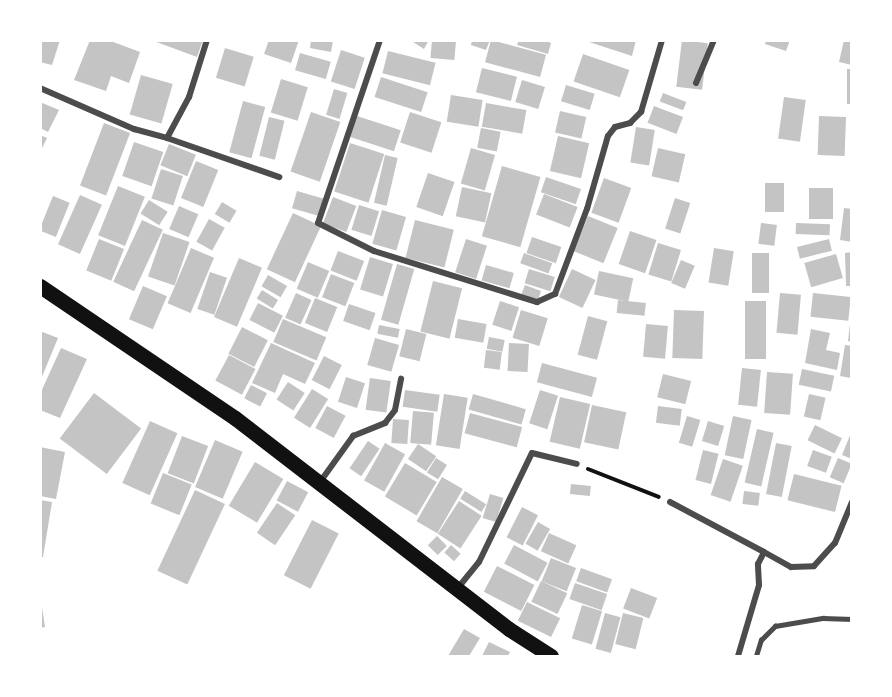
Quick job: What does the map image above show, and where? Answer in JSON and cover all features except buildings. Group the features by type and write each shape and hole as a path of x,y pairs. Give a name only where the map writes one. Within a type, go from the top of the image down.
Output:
{"main road":[{"path":"40,286 235,418 457,590 551,657"}],"street":[{"path":"167,138 189,97 207,40"},
{"path":"380,40 318,223 374,252 537,302 555,294 587,209 608,136 615,127 630,123 641,112 662,40"},
{"path":"696,84 714,40"},
{"path":"40,88 134,129 167,138 279,177"},
{"path":"318,484 353,436 385,423 395,410 401,379"},
{"path":"457,590 479,562 532,453 577,464"},
{"path":"669,502 791,567 814,566 835,543 852,502"},
{"path":"738,657 759,585 758,564 764,552"}],"lane":[{"path":"756,657 761,640 775,626 823,618 852,619"}],"path":[{"path":"577,464 669,502"}]}
